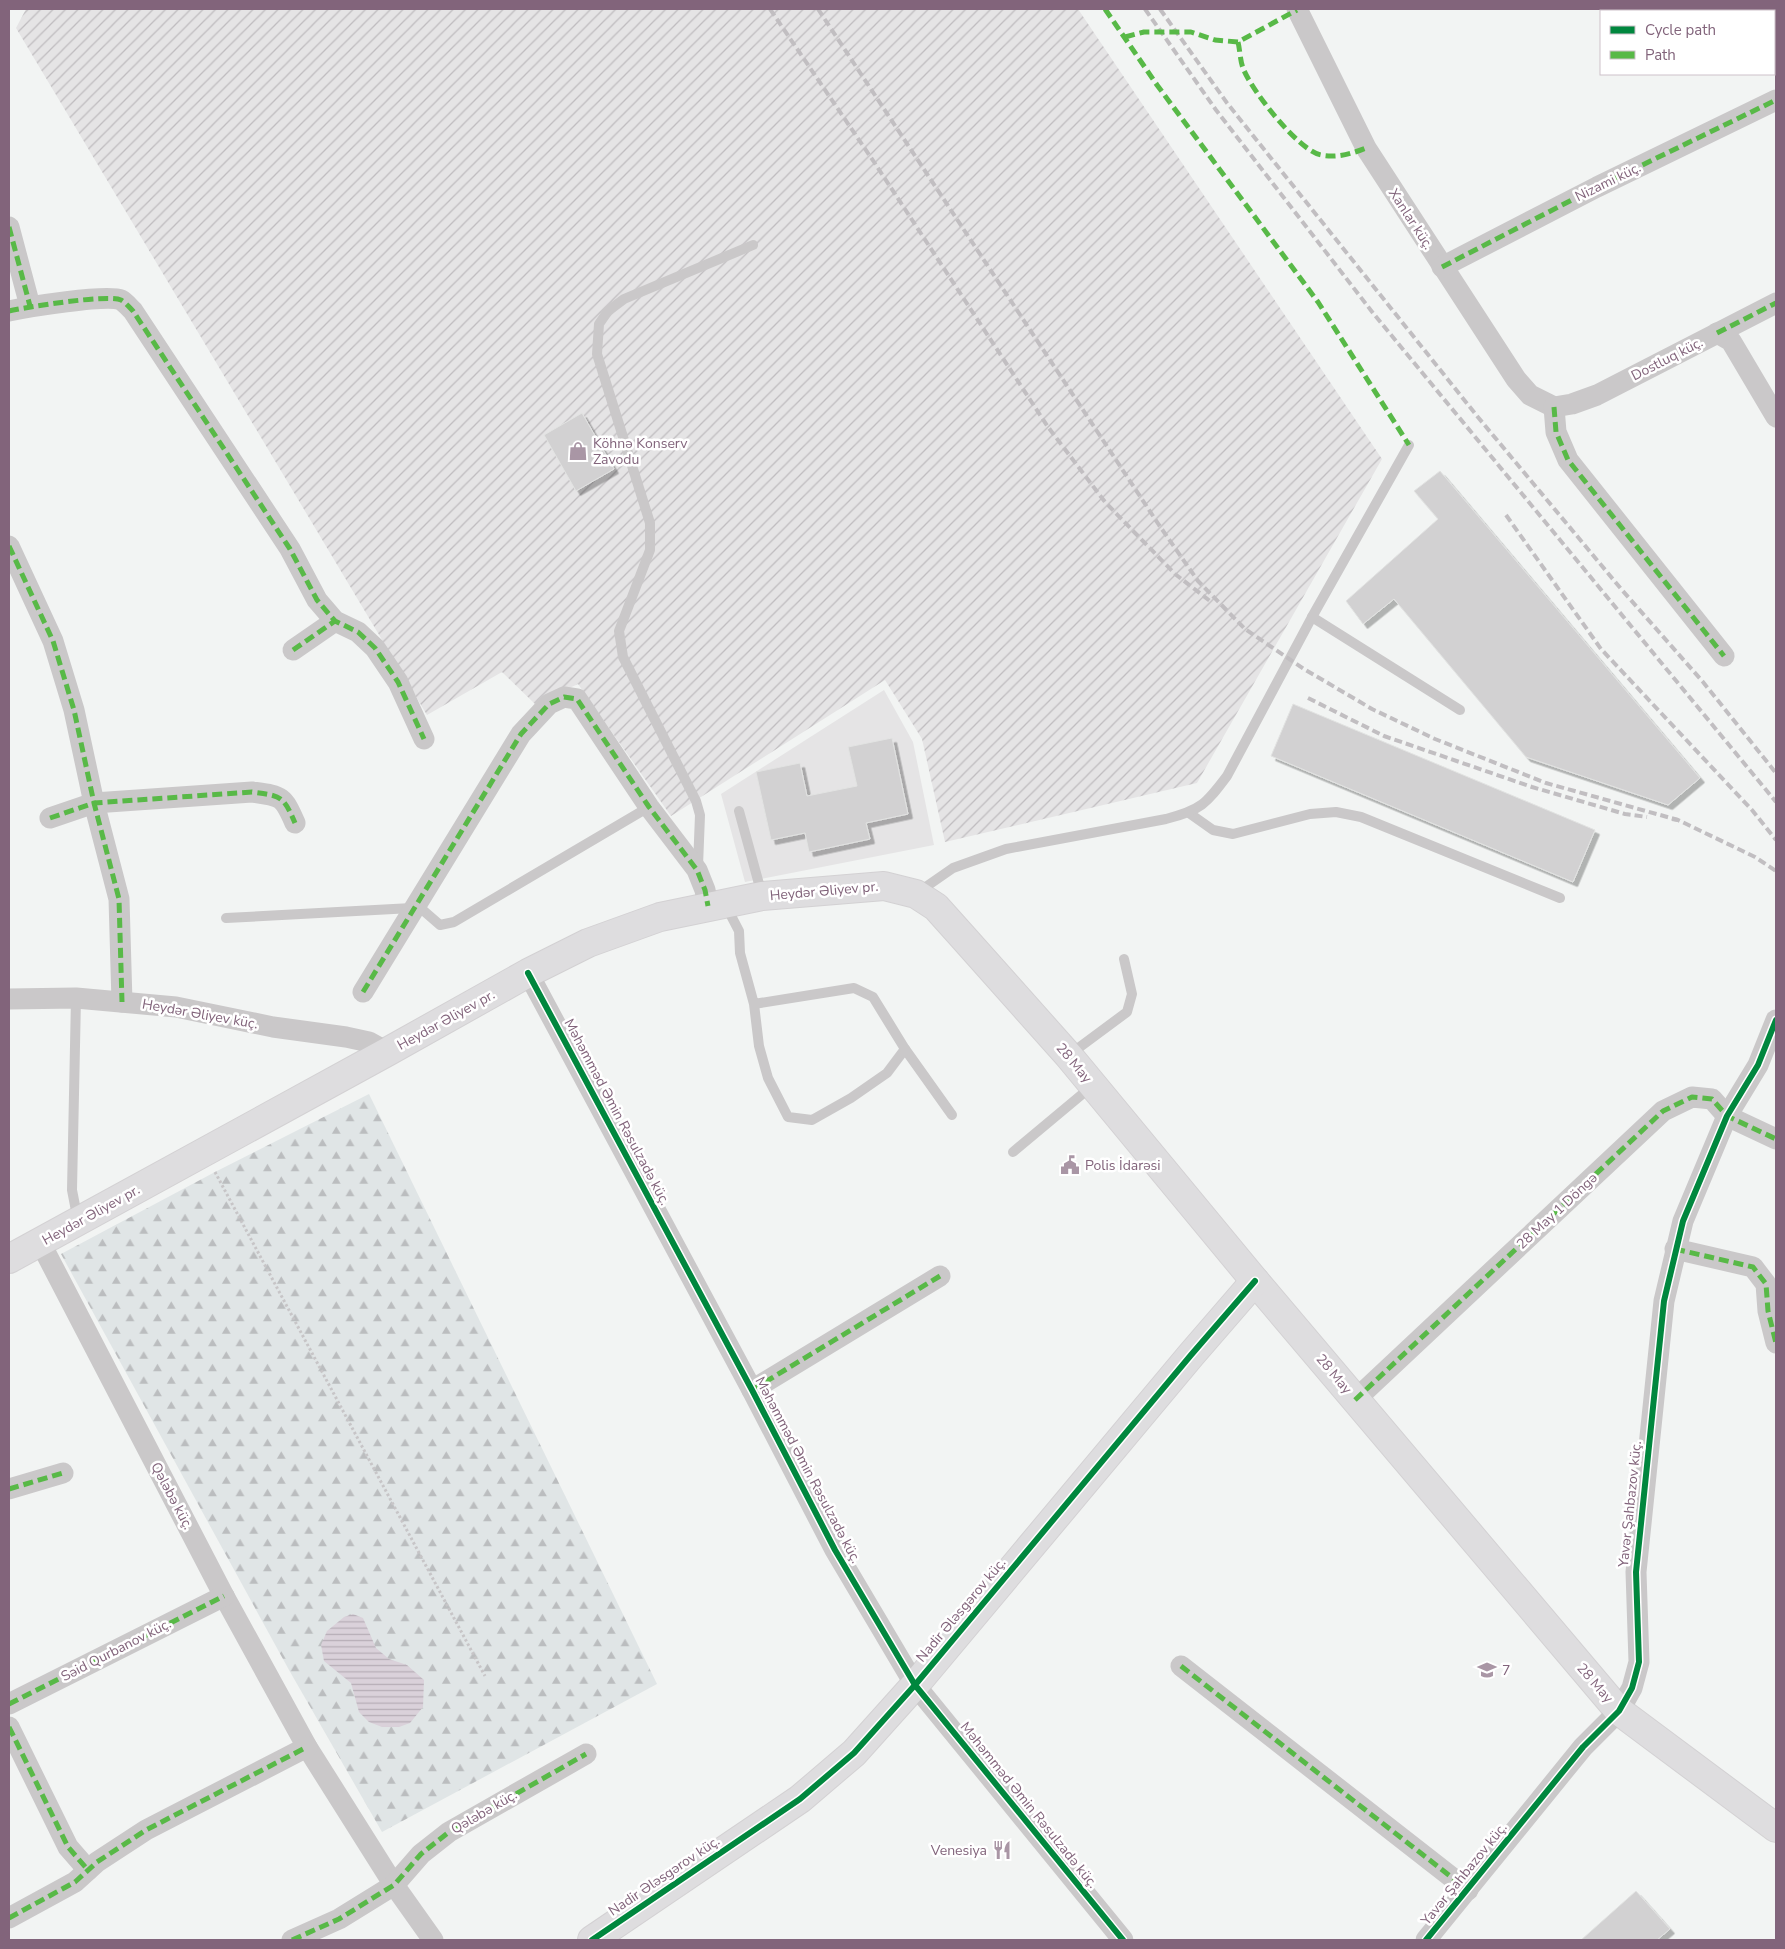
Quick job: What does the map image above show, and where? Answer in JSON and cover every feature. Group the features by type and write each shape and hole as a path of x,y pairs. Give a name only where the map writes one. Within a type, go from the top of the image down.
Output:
{"main road":[{"name":"Heydər Əliyev pr.","path":"9,1259 528,973 588,943 660,917 762,896 884,886 916,894"},
{"name":"28 May","path":"916,894 936,907 1093,1085 1255,1281 1619,1711 1776,1828"},
{"name":"Nadir Ələsgərov küç.","path":"592,1940 800,1800 854,1753 915,1685 1190,1355 1255,1281"}],"street":[{"name":"Xanlar küç.","path":"1297,9 1366,148 1442,267 1516,379 1530,395 1554,407"},
{"name":"Nizami küç.","path":"1442,267 1597,187 1776,100"},
{"path":"9,226 30,306"},
{"path":"9,311 30,306 108,299 122,300 133,311 290,549 317,600 335,621 358,632 375,648 398,682 424,740"},
{"name":"Dostluq küç.","path":"1554,407 1572,404 1597,395 1776,303"},
{"path":"1717,333 1731,341 1776,417"},
{"path":"1554,407 1556,432 1568,460 1724,656"},
{"path":"9,546 53,641 74,710 94,803 119,899 122,1002"},
{"path":"293,650 335,621"},
{"path":"364,992 521,734 549,704 564,697 576,700 649,807 697,870 705,890 716,904"},
{"path":"50,818 94,803 252,792 274,795 286,803 295,823"},
{"name":"Məhəmməd Əmin Rəsulzadə küç.","path":"528,973 752,1390 835,1550 915,1685 1116,1938"},
{"name":"Heydər Əliyev küç.","path":"9,999 76,998 176,1007 273,1027 346,1037 369,1042 387,1052"},
{"name":"Yavər Şahbazov küç.","path":"1426,1940 1583,1747 1619,1711 1632,1688 1639,1662 1636,1572 1664,1301 1675,1249 1683,1221 1727,1116 1758,1065 1776,1020"},
{"name":"28 May 1 Döngə","path":"1355,1400 1663,1111 1692,1097 1712,1099 1727,1116 1776,1140"},
{"name":"Qələbə küç.","path":"40,1242 224,1596 307,1747 394,1885 433,1940"},
{"path":"1675,1249 1753,1266 1766,1284 1768,1311 1776,1343"},
{"path":"752,1390 940,1276"},
{"path":"9,1489 63,1473"},
{"name":"Səid Qurbanov küç.","path":"9,1704 224,1596"},
{"path":"1181,1666 1468,1890"},
{"path":"9,1727 68,1847 88,1870"},
{"path":"9,1918 75,1882 88,1870 146,1830 307,1747"},
{"name":"Qələbə küç.","path":"292,1940 339,1919 394,1885 421,1854 449,1832 586,1754"}],"lane":[{"path":"697,870 700,815 696,801 623,657 619,632 650,550 650,523 596,354 599,324 608,311 624,300 753,245"},
{"path":"916,894 952,868 1006,848 1166,819 1189,813 1210,800 1228,776 1312,617 1409,445"},
{"path":"1312,617 1460,710"},
{"path":"226,918 412,908 417,905 440,925 454,922 649,807"},
{"path":"739,811 762,896"},
{"path":"1189,813 1213,830 1233,834 1310,814 1336,812 1361,817 1560,898"},
{"path":"716,904 739,931 740,954 754,1004 759,1046 768,1078 788,1117 812,1120 851,1098 887,1073 905,1049"},
{"path":"1068,1056 1127,1012 1132,994 1124,959"},
{"path":"754,1004 854,988 873,997 905,1049 952,1115"},
{"path":"76,998 72,1190 78,1222"},
{"path":"1013,1152 1093,1085"}],"path":[{"path":"215,1172 485,1676"}],"shaded area":[{"path":"26,9 1078,9 1382,459 1197,783 945,842 922,739 885,680 671,816 578,684 535,704 502,672 427,715 16,28"},
{"path":"884,690 913,742 934,845 745,882 721,794"},
{"path":"353,1614 363,1618 376,1648 389,1659 407,1665 424,1680 423,1707 410,1723 399,1727 382,1727 369,1722 359,1712 351,1683 324,1661 321,1645 327,1631 344,1617"}],"green space":[{"path":"369,1094 657,1684 382,1832 289,1670 61,1254 215,1172"}],"building":[{"path":"582,413 614,469 576,491 544,435"},
{"path":"1440,471 1700,778 1668,805 1526,757 1394,599 1363,624 1346,601 1438,519 1414,491"},
{"path":"1293,704 1595,830 1573,882 1271,756"},
{"path":"892,738 908,814 866,823 870,839 809,852 805,833 771,840 756,772 800,763 807,796 857,786 848,747"},
{"path":"1636,1891 1670,1929 1657,1940 1581,1940"}],"railway":[{"path":"770,9 874,162 1048,427 1105,502 1175,574 1210,601"},
{"path":"818,9 1159,525 1198,581 1245,629 1304,669 1372,709 1435,739 1546,783 1678,820"},
{"path":"1145,9 1216,110 1373,313 1776,802"},
{"path":"1160,9 1227,103 1477,416 1622,590 1703,682 1776,773"},
{"path":"1506,515 1601,649 1752,810 1776,840"},
{"path":"1308,698 1384,736 1532,787 1625,814 1647,817"},
{"path":"1672,819 1678,820 1755,857 1776,871"}],"marked path":[{"path":"1105,9 1157,85 1318,302 1409,445"},
{"path":"1125,37 1144,32 1191,32 1215,40 1238,42 1297,10"},
{"path":"1238,42 1242,65 1255,90 1289,132 1301,143 1312,151 1327,156 1344,155 1366,148"},
{"path":"1442,267 1597,187 1776,100"},
{"path":"9,227 30,306"},
{"path":"9,311 100,299 121,300 133,311 290,549 317,600 335,621 358,632 375,648 398,682 424,739"},
{"path":"1717,333 1776,303"},
{"path":"1554,407 1556,432 1568,460 1724,656"},
{"path":"9,546 53,641 74,710 94,803 119,899 122,1002"},
{"path":"293,650 335,621"},
{"path":"363,992 521,734 549,704 564,697 577,699 649,807 697,870 705,890 708,906"},
{"path":"50,818 94,803 252,792 280,798 295,823"},
{"path":"1355,1400 1663,1111 1692,1097 1712,1099 1727,1116 1776,1139"},
{"path":"1675,1249 1753,1267 1766,1284 1768,1311 1776,1343"},
{"path":"752,1390 940,1276"},
{"path":"9,1489 63,1473"},
{"path":"9,1704 224,1596"},
{"path":"1181,1666 1468,1890"},
{"path":"9,1727 68,1847 88,1870"},
{"path":"9,1918 75,1882 97,1862 146,1830 307,1747"},
{"path":"292,1940 339,1919 394,1885 421,1854 449,1832 586,1754"}],"cycle path":[{"path":"528,973 752,1390 835,1550 915,1685 1123,1940"},
{"path":"1426,1940 1583,1747 1619,1711 1632,1688 1639,1662 1636,1572 1664,1301 1683,1221 1727,1116 1758,1065 1776,1020"},
{"path":"592,1940 800,1799 854,1753 915,1685 1255,1281"}],"place":[{"name":"Köhnə Konserv Zavodu","path":"578,451"},
{"name":"Polis İdarəsi","path":"1070,1165"},
{"name":"7","path":"1487,1670"},
{"name":"Venesiya","path":"1002,1850"}]}
